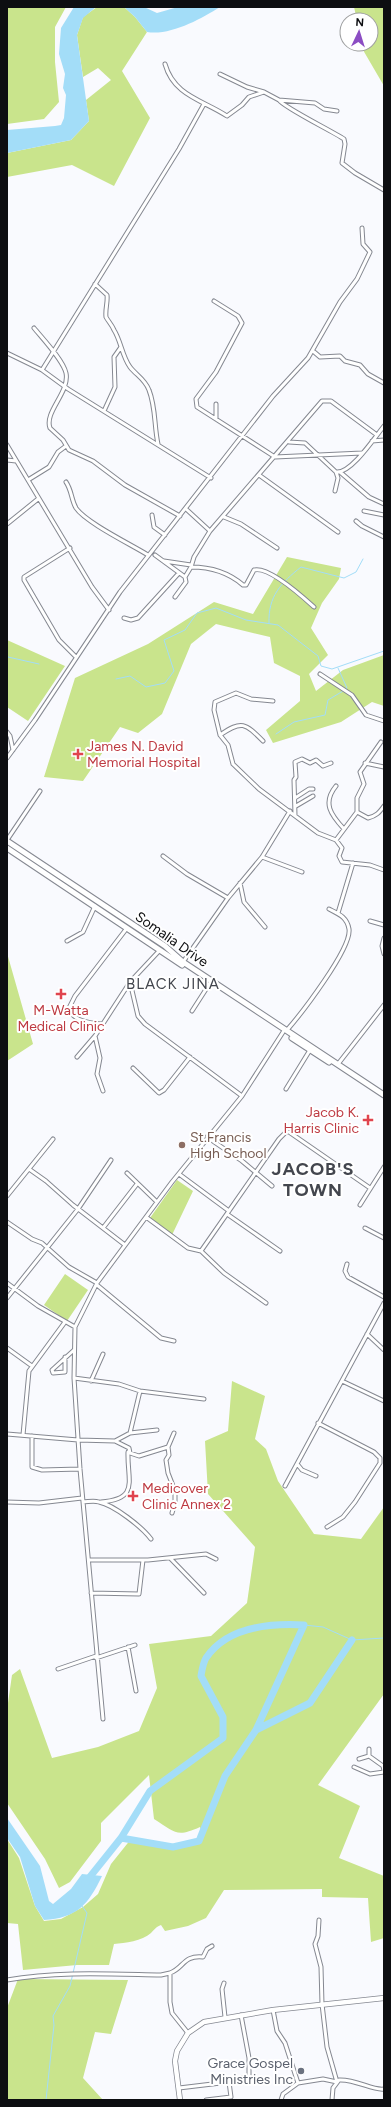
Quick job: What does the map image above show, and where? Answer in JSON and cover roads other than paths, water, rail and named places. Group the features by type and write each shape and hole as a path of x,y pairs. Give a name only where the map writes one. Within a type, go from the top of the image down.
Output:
{"main road":[{"name":"Somalia Drive","path":"7,841 165,946 183,962 285,1030 310,1050 384,1098"},
{"name":"Somalia Drive","path":"7,848 210,983 384,1095"}],"street":[{"path":"165,64 167,72 184,92 227,116 242,105 249,97 264,92"},
{"path":"220,74 247,88 264,92 279,100 315,103 324,109 337,111"},
{"path":"279,100 282,105 302,114 344,139 346,144 342,163 355,174 384,190"},
{"path":"42,370 179,149 204,104"},
{"path":"7,758 148,555 211,478 242,435 273,396 313,351 340,302 357,279 369,257 370,252 363,244 362,228"},
{"path":"95,284 107,295 105,306 107,318 115,330 130,367 143,379 150,391 156,411 154,429 158,444"},
{"path":"214,301 238,316 242,323 216,372 196,399 197,407 275,457 362,453"},
{"path":"34,328 53,352 66,373 65,387 50,416 48,425 63,440 72,452 93,461 125,485 180,516"},
{"path":"104,411 116,387 114,357 121,347"},
{"path":"313,351 320,357 340,356 345,361 360,365 368,374 384,383"},
{"path":"7,353 42,370 65,387 211,478"},
{"path":"175,597 186,582 185,577 210,531 289,442 318,405 326,400 331,401 376,435"},
{"path":"216,404 216,419"},
{"path":"338,472 346,470 384,426"},
{"path":"372,441 384,440"},
{"path":"289,442 305,444 369,498 384,504"},
{"path":"7,445 92,587 109,610"},
{"path":"28,480 49,467 60,451 66,446"},
{"path":"7,460 16,461"},
{"path":"335,491 338,472"},
{"path":"259,475 338,532"},
{"path":"66,482 71,490 76,508 81,513 148,555"},
{"path":"7,524 38,499"},
{"path":"186,509 210,531"},
{"path":"364,511 384,515"},
{"path":"152,515 154,527 165,535"},
{"path":"224,517 241,524 277,548"},
{"path":"356,521 362,526 384,537"},
{"path":"70,548 24,577 24,580 59,640 76,657"},
{"path":"155,555 185,577"},
{"path":"162,560 217,570 243,585 246,585 256,569 287,584 314,607"},
{"path":"124,618 132,620 138,618 179,573"},
{"path":"320,674 349,692 355,698 366,715 384,721"},
{"path":"273,701 251,699 239,693 218,700 214,706 220,735 228,745 233,764 258,789 318,833 336,840 342,848 340,860 342,862 370,865 384,870"},
{"path":"220,735 236,724 241,724 248,727 262,741"},
{"path":"7,732 10,736 13,750"},
{"path":"336,840 358,812 357,798 364,784 360,772 365,763 372,757 381,742"},
{"path":"295,815 295,762 302,759 310,763 316,760 323,766 331,763"},
{"path":"365,763 384,767"},
{"path":"336,786 328,800 328,805 330,812 344,829"},
{"path":"295,798 309,788 313,789"},
{"path":"7,841 40,791"},
{"path":"296,806 313,796"},
{"path":"358,812 368,818 376,816 384,806"},
{"path":"183,962 228,898 262,857 290,811"},
{"path":"163,856 187,874 228,898"},
{"path":"262,857 302,872"},
{"path":"338,913 353,863"},
{"path":"240,883 244,902 265,927"},
{"path":"67,941 83,932 95,906"},
{"path":"103,1718 96,1657 89,1560 82,1500 74,1378 76,1327 97,1284 125,1245 207,1137 242,1096 285,1030 308,1004 319,986 328,977 350,937 348,923 344,917 329,909"},
{"path":"370,921 384,925"},
{"path":"101,1024 79,1019 72,1014 69,1008 75,996 127,928"},
{"path":"384,938 382,950 384,954"},
{"path":"77,1058 95,1036 101,1024 130,982 160,950"},
{"path":"130,982 138,1016 145,1024 242,1096"},
{"path":"192,1011 210,983"},
{"path":"338,1064 384,1005"},
{"path":"95,1036 100,1058 97,1074 103,1091"},
{"path":"286,1089 310,1050"},
{"path":"133,1068 160,1092 164,1090 190,1057"},
{"path":"201,1251 279,1139 284,1134 289,1132 370,1188"},
{"path":"207,1137 272,1186"},
{"path":"7,1196 53,1139"},
{"path":"7,1298 78,1209 111,1160"},
{"path":"360,1205 384,1167"},
{"path":"29,1169 125,1245"},
{"path":"127,1173 157,1202"},
{"path":"179,1174 280,1252"},
{"path":"103,1228 137,1184"},
{"path":"146,1217 188,1248 201,1251 224,1273 266,1303"},
{"path":"7,1222 32,1239 47,1246 69,1267 97,1284 161,1338 174,1341"},
{"path":"365,1228 384,1238"},
{"path":"347,1264 345,1272 348,1277 384,1297"},
{"path":"7,1283 38,1306 76,1327"},
{"path":"286,1486 318,1423 384,1304"},
{"path":"23,1435 27,1376 32,1366 66,1322"},
{"path":"367,1334 384,1350"},
{"path":"7,1348 32,1366"},
{"path":"65,1357 66,1372 53,1373 52,1370 65,1357 74,1350"},
{"path":"91,1381 103,1354"},
{"path":"74,1378 119,1384 140,1391 204,1399"},
{"path":"342,1381 384,1401"},
{"path":"130,1433 140,1391"},
{"path":"318,1423 374,1452 380,1458 380,1463 343,1518 327,1527"},
{"path":"7,1434 78,1440 115,1440 130,1433 158,1430"},
{"path":"172,1514 176,1498 166,1460 169,1455 168,1447 174,1433"},
{"path":"32,1436 32,1467 42,1470 80,1469"},
{"path":"115,1440 129,1448 130,1453 139,1456 168,1447"},
{"path":"7,1502 82,1500 101,1502 118,1499 125,1495 130,1488 129,1448"},
{"path":"298,1465 302,1470 316,1476"},
{"path":"101,1502 126,1517 145,1531 151,1539"},
{"path":"89,1560 143,1560 206,1554 216,1559"},
{"path":"170,1558 204,1593"},
{"path":"91,1593 139,1594 143,1560"},
{"path":"58,1669 135,1644"},
{"path":"128,1647 136,1691"},
{"path":"369,1749 369,1756"},
{"path":"359,1759 369,1756"},
{"path":"354,1766 370,1774 384,1772 383,1766 369,1756"},
{"path":"318,1920 318,1936 315,1944 321,1967 322,2004 327,2047 337,2082 333,2088 332,2100"},
{"path":"7,1980 85,1973 161,1975 170,1973 189,1958 195,1956 203,1957 207,1949 212,1946"},
{"path":"170,1973 170,2002 172,2013 188,2033"},
{"path":"224,1983 222,1989 225,2016"},
{"path":"180,2100 175,2061 177,2051 188,2033 204,2022 225,2016 384,1998"},
{"path":"273,2010 277,2031 285,2043 298,2083"},
{"path":"179,2088 229,2082 249,2076 249,2058 241,2014"},
{"path":"281,2100 283,2094 298,2083 323,2079 337,2082 350,2079 378,2090 384,2089"},
{"path":"206,2100 231,2097 229,2082"}],"water":[{"path":"74,7 96,7 83,18 77,35 89,121 71,140 7,153 7,130 61,125 64,118 66,95 63,88 65,74 59,54 61,28"},
{"path":"124,7 144,7 157,13 178,7 220,7 185,26 156,33 147,32 135,17"},
{"path":"7,1818 40,1866 49,1901 53,1904 71,1889 82,1874 102,1876 92,1895 80,1908 65,1916 44,1920 35,1906 20,1857 7,1838"}],"waterway":[{"path":"269,623 269,613 273,598 287,579 301,567 344,578 356,572 363,559"},
{"path":"116,679 130,676 146,687 165,683 174,671 164,640 185,630 197,613 216,608 246,620 278,625 318,656 321,666 332,669 384,651"},
{"path":"7,655 8,657 39,664"},
{"path":"338,668 347,688 345,689"},
{"path":"276,734 294,722 325,715 328,700 343,691"},
{"path":"304,1625 323,1627 352,1640 384,1638"},
{"path":"85,1883 121,1838 150,1791 223,1738 223,1717 201,1676 203,1664 206,1658 225,1639 237,1633 264,1626 304,1625 256,1730 225,1776 199,1841 173,1847 121,1838"},
{"path":"256,1730 310,1703 352,1640"},
{"path":"46,2100 54,2025 53,2016 70,1986 87,1913 82,1906"}],"place":[{"name":"James N. David Memorial Hospital","path":"78,754"},
{"name":"M-Watta Medical Clinic","path":"61,994"},
{"name":"Jacob K. Harris Clinic","path":"368,1120"},
{"name":"St.Francis High School","path":"182,1145"},
{"name":"Medicover Clinic Annex 2","path":"133,1496"},
{"name":"Grace Gospel Ministries Inc","path":"301,2071"}],"district":[{"name":"BLACK JINA","path":"173,984"},
{"name":"JACOB'S TOWN","path":"313,1179"}]}
